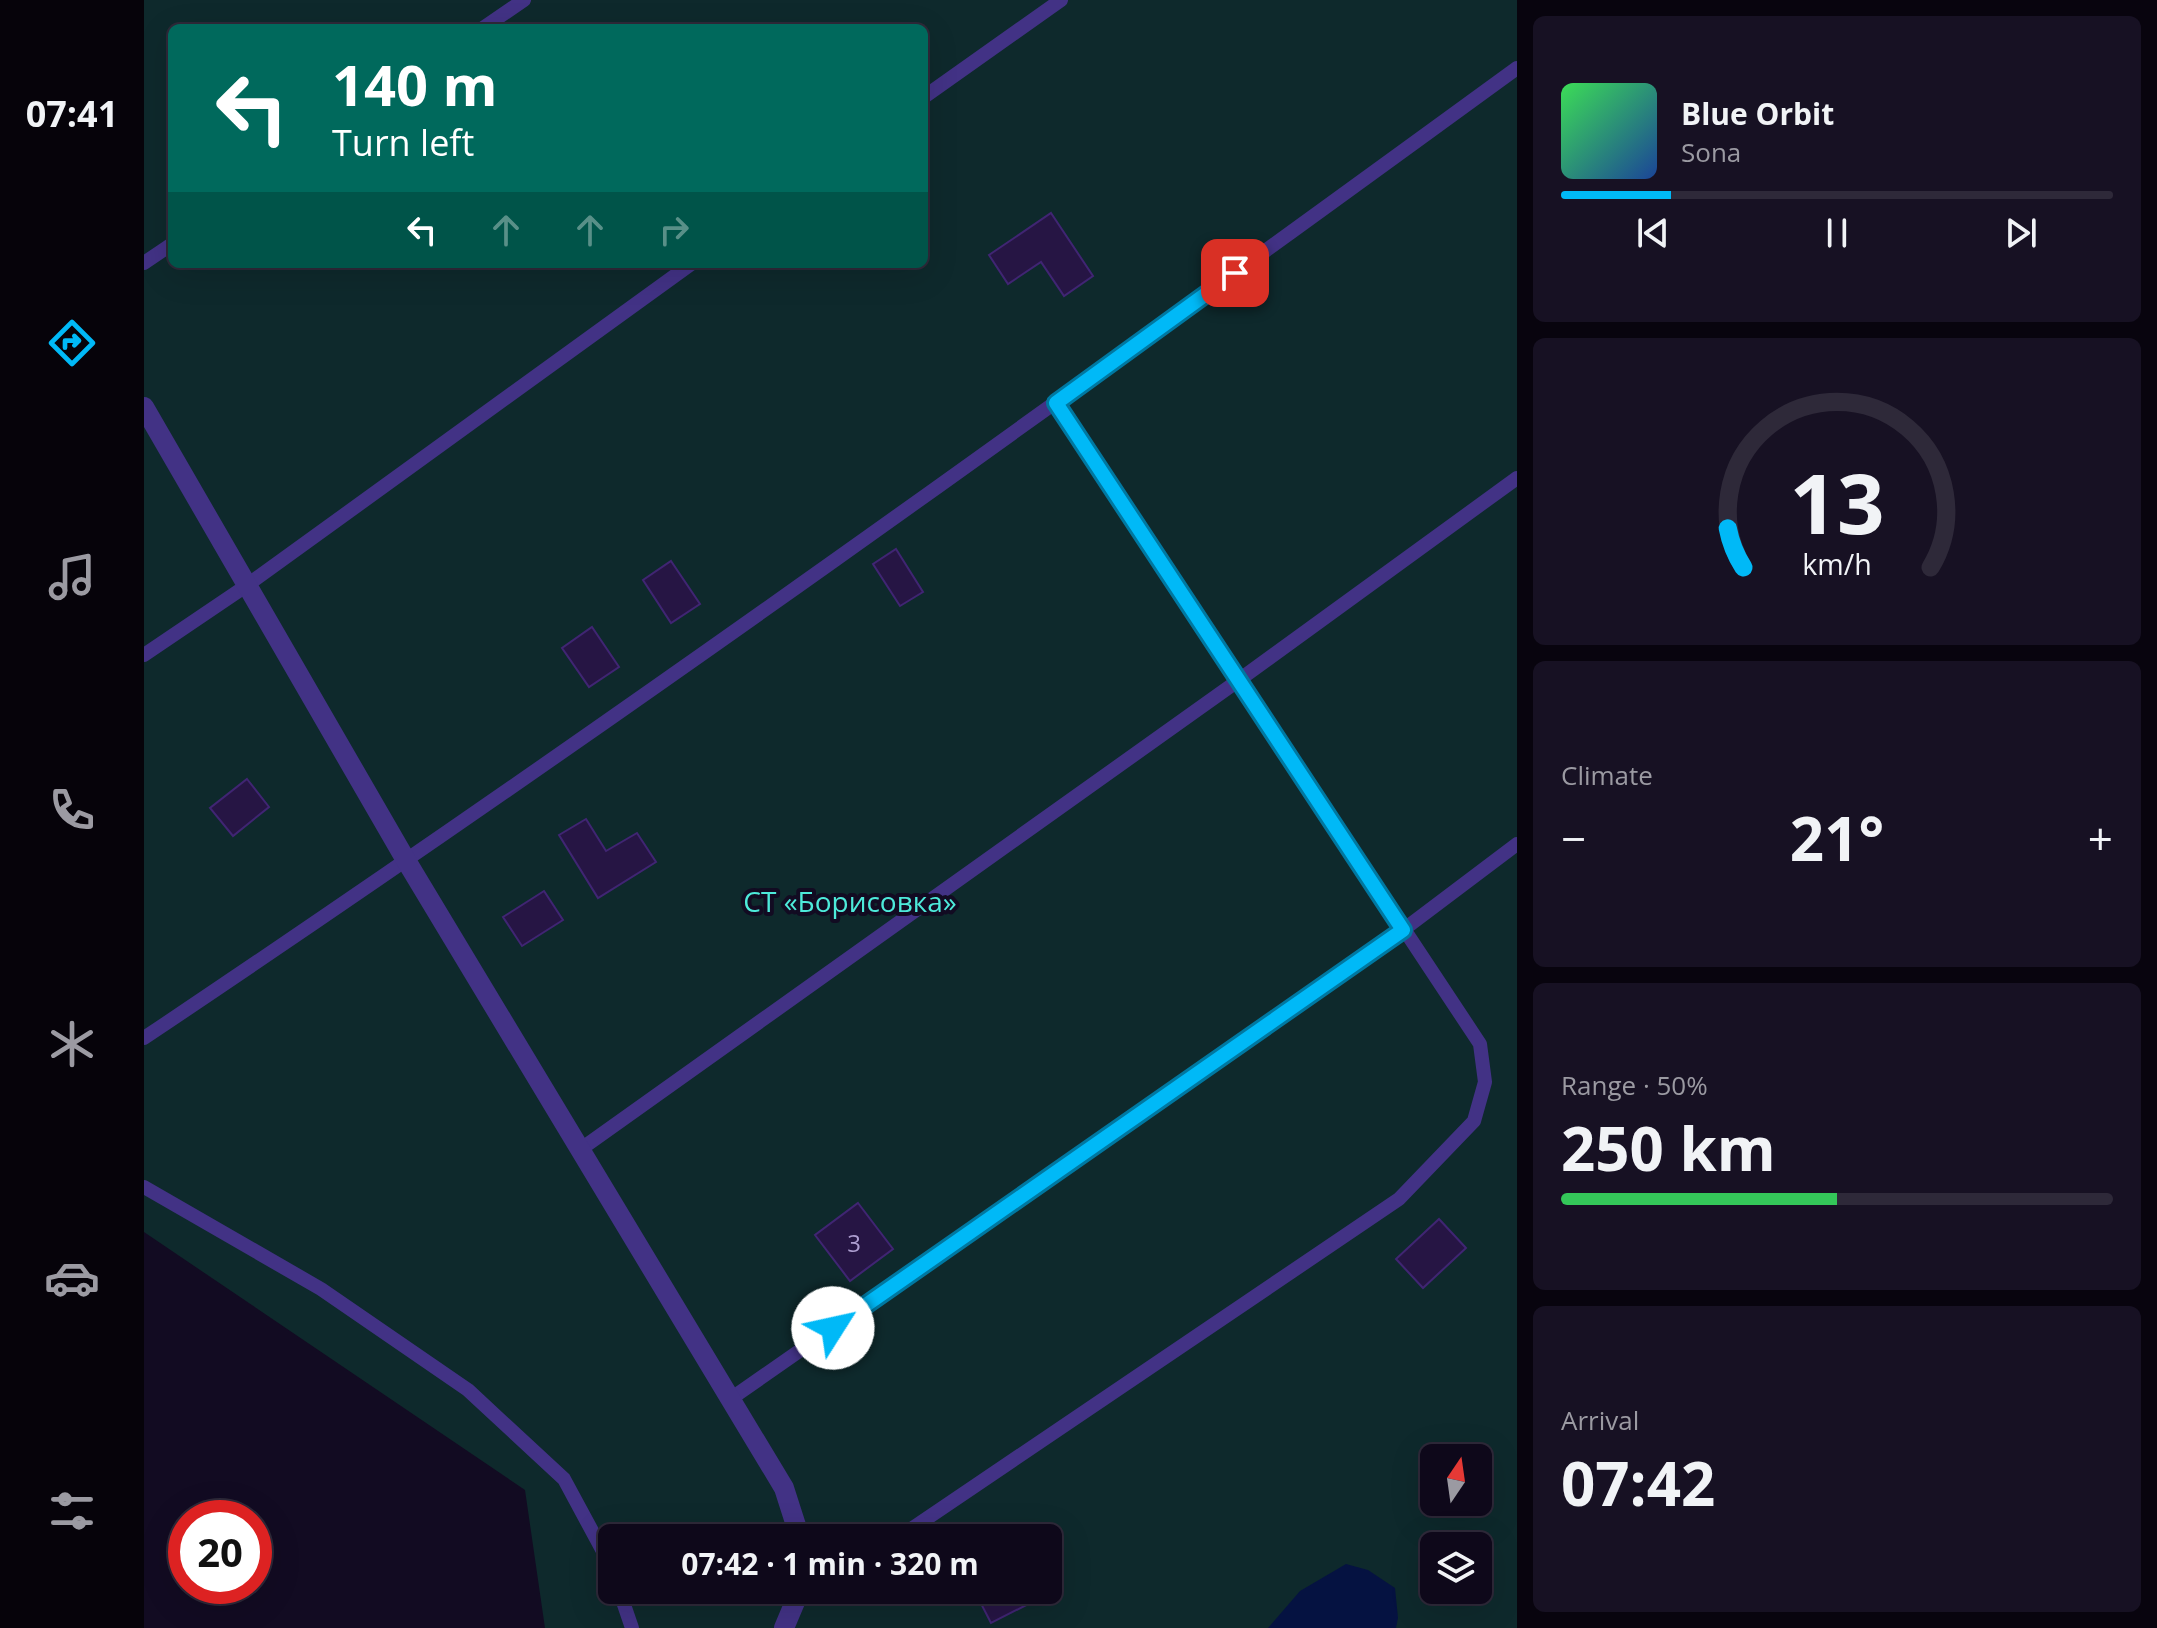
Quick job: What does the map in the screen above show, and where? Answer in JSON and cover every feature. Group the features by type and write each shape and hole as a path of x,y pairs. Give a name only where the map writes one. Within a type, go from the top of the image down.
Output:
{"street":[{"path":"144,407 407,862 784,1488 796,1524"},
{"path":"784,1628 794,1604"}],"lane":[{"path":"489,24 524,0"},
{"path":"928,94 1061,0"},
{"path":"144,1038 407,862 1056,403 1517,68"},
{"path":"144,263 168,247"},
{"path":"144,655 246,586 685,268"},
{"path":"919,1524 1399,1199 1474,1121 1485,1082 1480,1044 1056,403"},
{"path":"581,1149 1517,478"},
{"path":"729,1400 1403,930 1517,844"},
{"path":"144,1187 321,1289 468,1390 564,1479 598,1542"},
{"path":"624,1604 632,1628"}],"green space":[{"name":"СТ «Борисовка»","path":"144,0 1517,0 1517,1628 545,1628 525,1490 144,1232"}],"shaded area":[{"path":"1346,1564 1368,1570 1395,1588 1396,1628 1268,1628 1300,1591"}],"building":[{"path":"1051,213 1093,276 1064,296 1041,262 1008,284 989,255"},
{"path":"896,549 923,592 900,606 873,564"},
{"path":"671,561 700,604 671,623 643,580"},
{"path":"592,627 619,667 589,687 562,648"},
{"path":"247,779 269,807 233,836 210,808"},
{"path":"586,819 606,851 637,833 656,862 598,898 559,835"},
{"path":"544,891 563,920 522,946 503,917"},
{"path":"858,1203 893,1249 850,1281 815,1235"},
{"path":"1439,1219 1466,1248 1423,1288 1396,1259"},
{"path":"981,1604 1028,1604 991,1623"}],"route":[{"path":"833,1328 1403,930 1056,403 1235,273"}]}
